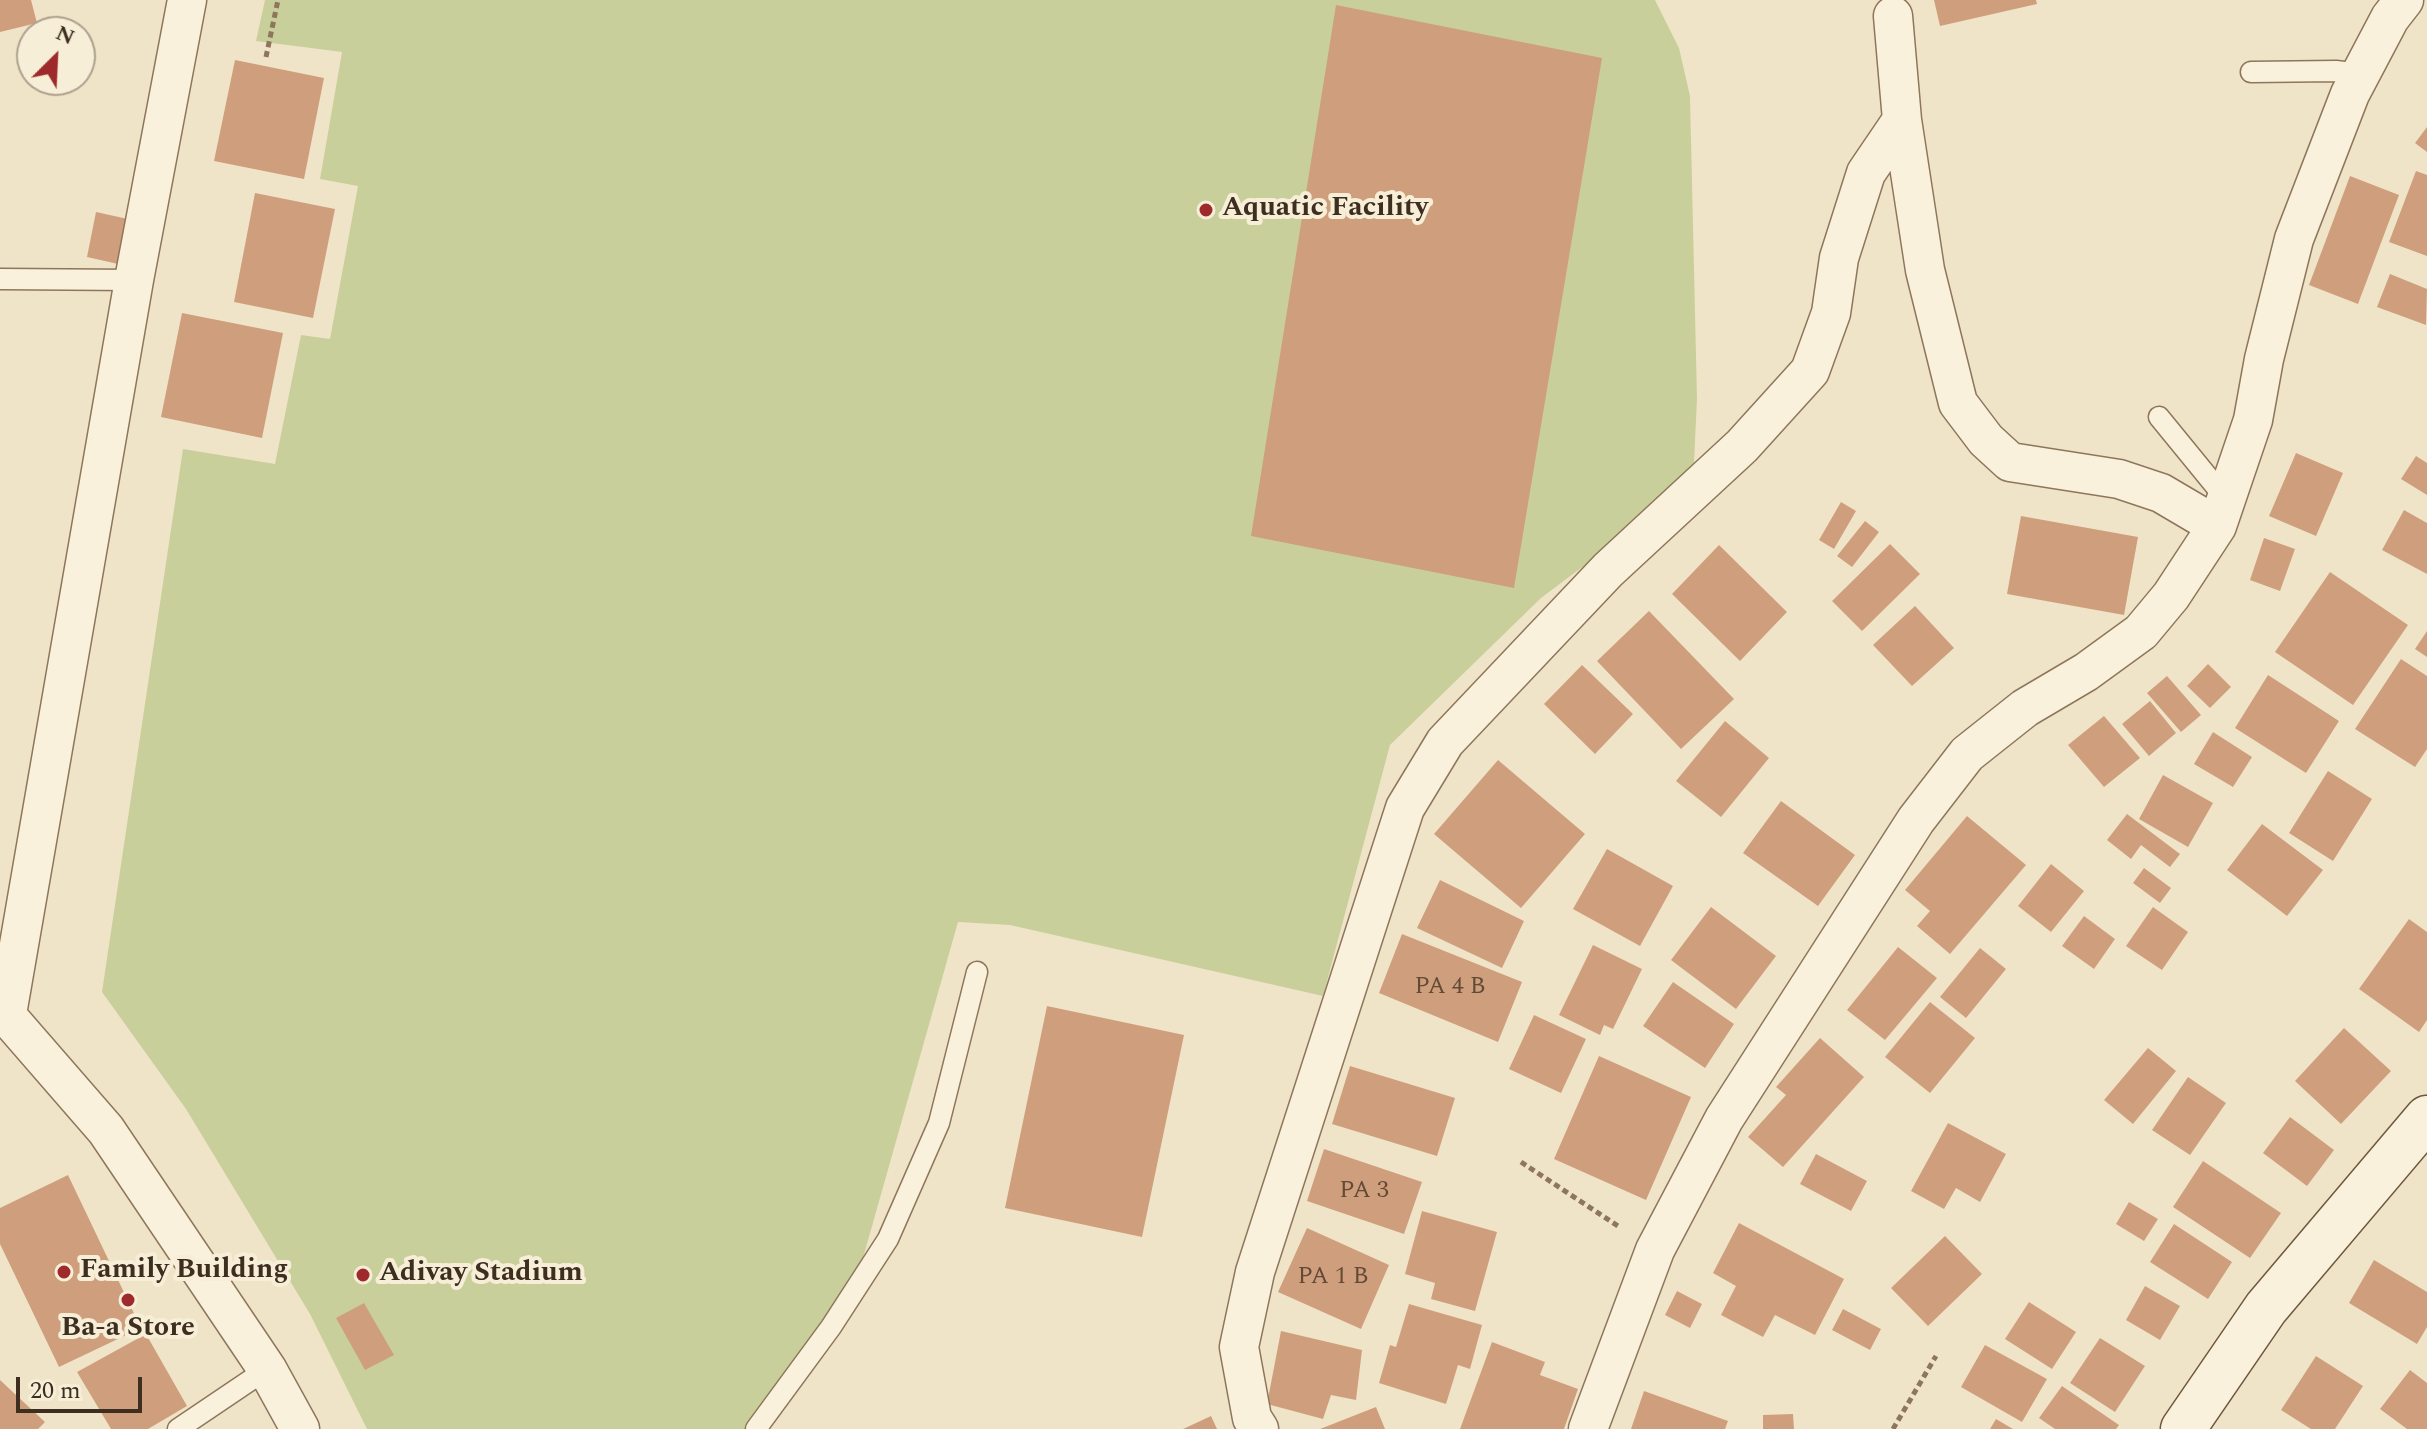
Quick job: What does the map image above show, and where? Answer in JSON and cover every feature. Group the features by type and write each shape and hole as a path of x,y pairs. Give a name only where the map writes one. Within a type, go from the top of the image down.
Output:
{"main road":[{"path":"2183,1429 2266,1308 2427,1118"}],"street":[{"path":"187,0 4,1011 106,1130 267,1369 300,1429"},
{"path":"1588,1429 1655,1250 1724,1119 1916,820 1967,754 2025,708 2086,672 2141,632 2171,596 2221,513 2253,420 2264,359 2294,239 2360,74 2390,18 2404,0"},
{"path":"1893,16 1902,120 1925,270 1958,403 1986,440 2010,462 2119,479 2221,513"},
{"path":"1259,1429 1252,1418 1239,1347 1255,1272 1405,808 1445,742 1608,570 1742,446 1810,371 1831,313 1839,258 1866,173 1902,120"}],"lane":[{"path":"2251,72 2336,71 2360,74"},
{"path":"0,279 134,280"},
{"path":"2159,417 2221,513"},
{"path":"756,1429 831,1327 888,1239 939,1123 977,972"},
{"path":"178,1429 267,1369"}],"path":[{"path":"266,57 278,0"},
{"path":"1521,1162 1655,1250"},
{"path":"1893,1429 1936,1356"}],"green space":[{"path":"265,0 1655,0 1679,48 1690,96 1697,399 1693,484 1541,598 1390,745 1323,996 1010,925 958,922 850,1297 758,1429 367,1429 310,1314 186,1109 102,992 183,449 275,464 301,335 330,339 358,186 320,179 342,52 256,41"}],"building":[{"path":"0,0 31,0 35,16 16,16 16,28 0,32"},
{"path":"1934,0 2036,0 2037,4 1940,26"},
{"path":"1336,5 1602,58 1514,588 1251,536"},
{"path":"235,60 324,78 304,179 214,161"},
{"path":"2427,127 2427,152 2415,143"},
{"path":"2416,171 2427,175 2427,256 2389,242"},
{"path":"2350,176 2399,195 2358,304 2309,285"},
{"path":"255,193 335,209 313,318 234,302"},
{"path":"96,212 137,221 127,266 87,257"},
{"path":"2390,274 2427,289 2426,325 2377,307"},
{"path":"182,313 283,333 262,438 161,417"},
{"path":"2296,453 2343,473 2316,536 2269,516"},
{"path":"2416,456 2427,463 2427,495 2401,479"},
{"path":"1841,502 1856,511 1834,549 1819,540"},
{"path":"2404,510 2427,523 2427,574 2382,550"},
{"path":"2021,516 2138,537 2124,615 2007,594"},
{"path":"1865,521 1879,532 1852,567 1837,556"},
{"path":"2264,538 2295,549 2280,591 2250,580"},
{"path":"1890,544 1920,574 1862,631 1832,601"},
{"path":"1719,545 1787,612 1740,661 1672,594"},
{"path":"2330,572 2408,625 2353,705 2275,652"},
{"path":"1915,606 1954,648 1912,686 1873,645"},
{"path":"1649,611 1734,699 1681,749 1597,661"},
{"path":"2427,631 2427,657 2415,649"},
{"path":"2401,659 2427,676 2427,749 2415,767 2355,729"},
{"path":"2208,664 2231,687 2210,708 2187,686"},
{"path":"1582,665 1633,714 1595,754 1544,704"},
{"path":"2268,675 2339,721 2306,773 2235,728"},
{"path":"2167,676 2201,715 2181,732 2147,693"},
{"path":"2150,701 2176,733 2149,756 2122,724"},
{"path":"2104,716 2140,758 2104,787 2068,745"},
{"path":"1725,721 1769,758 1721,817 1676,781"},
{"path":"2213,732 2252,757 2233,787 2194,764"},
{"path":"1498,760 1585,834 1521,908 1434,834"},
{"path":"2328,771 2372,799 2333,861 2289,833"},
{"path":"2163,775 2213,803 2188,847 2139,819"},
{"path":"1781,801 1855,855 1818,906 1743,853"},
{"path":"2127,814 2180,854 2170,867 2141,845 2131,859 2107,840"},
{"path":"1967,816 2026,865 1950,954 1917,926 1930,911 1905,890"},
{"path":"2262,824 2323,870 2287,916 2227,870"},
{"path":"1607,849 1673,886 1640,946 1573,909"},
{"path":"2051,864 2084,891 2051,932 2018,906"},
{"path":"2144,868 2171,888 2160,903 2133,883"},
{"path":"1440,880 1524,921 1502,968 1417,928"},
{"path":"1711,907 1776,956 1736,1009 1671,960"},
{"path":"2153,907 2188,932 2162,970 2126,946"},
{"path":"2084,916 2115,939 2094,969 2062,946"},
{"path":"2409,919 2427,932 2427,1020 2419,1032 2359,989"},
{"path":"1402,934 1522,982 1498,1042 1379,993"},
{"path":"1593,945 1642,969 1613,1029 1604,1025 1600,1035 1559,1015"},
{"path":"1898,947 1937,978 1885,1040 1847,1010"},
{"path":"1980,948 2006,969 1966,1018 1940,997"},
{"path":"1673,982 1734,1024 1705,1068 1643,1026"},
{"path":"1930,1002 1975,1038 1930,1093 1885,1057"},
{"path":"1047,1006 1184,1035 1142,1237 1005,1208"},
{"path":"1534,1015 1586,1039 1561,1093 1509,1069"},
{"path":"2344,1028 2391,1071 2341,1124 2295,1081"},
{"path":"1820,1038 1864,1077 1783,1167 1748,1137 1786,1095 1776,1087"},
{"path":"2148,1048 2176,1071 2133,1124 2104,1100"},
{"path":"1599,1056 1691,1097 1646,1200 1554,1159"},
{"path":"1350,1066 1455,1098 1437,1156 1332,1124"},
{"path":"2188,1077 2226,1103 2190,1155 2152,1130"},
{"path":"2290,1117 2334,1150 2307,1186 2263,1153"},
{"path":"1948,1123 2006,1154 1980,1202 1956,1188 1944,1209 1911,1191"},
{"path":"1324,1149 1422,1182 1404,1234 1307,1201"},
{"path":"1816,1154 1867,1181 1851,1211 1800,1184"},
{"path":"2203,1161 2281,1213 2250,1258 2173,1207"},
{"name":"Family Building","path":"68,1175 141,1328 59,1367 0,1244 0,1208"},
{"path":"2129,1202 2158,1219 2144,1241 2116,1224"},
{"path":"1422,1211 1497,1232 1475,1311 1431,1299 1435,1283 1405,1274"},
{"path":"1739,1223 1844,1279 1815,1335 1775,1315 1763,1337 1721,1315 1736,1286 1713,1273"},
{"path":"2174,1224 2232,1262 2208,1299 2150,1262"},
{"path":"1307,1228 1389,1265 1361,1329 1278,1292"},
{"path":"1945,1236 1982,1274 1928,1326 1891,1288"},
{"path":"2374,1260 2427,1292 2427,1327 2417,1344 2349,1303"},
{"path":"2145,1286 2180,1306 2160,1340 2126,1320"},
{"path":"1677,1291 1702,1304 1690,1328 1665,1315"},
{"path":"2029,1302 2076,1332 2052,1369 2005,1339"},
{"path":"364,1303 394,1355 365,1370 336,1318"},
{"path":"1409,1304 1482,1325 1470,1369 1458,1365 1446,1404 1379,1383 1390,1345 1396,1347"},
{"path":"1843,1309 1881,1329 1870,1350 1832,1330"},
{"path":"1281,1331 1362,1350 1356,1400 1331,1395 1323,1419 1267,1404"},
{"path":"146,1334 187,1406 148,1429 111,1429 77,1372"},
{"path":"2100,1338 2145,1366 2115,1412 2070,1383"},
{"path":"1492,1342 1545,1362 1540,1375 1578,1389 1564,1429 1460,1429"},
{"path":"1985,1345 2047,1379 2022,1422 1961,1387"},
{"path":"2316,1356 2363,1386 2335,1429 2311,1429 2281,1410"},
{"path":"2410,1370 2427,1383 2427,1429 2407,1429 2380,1409"},
{"path":"0,1380 45,1422 38,1429 0,1429"},
{"path":"2062,1386 2119,1425 2116,1429 2055,1429 2039,1418"},
{"path":"1644,1391 1728,1421 1725,1429 1631,1429"},
{"path":"1376,1407 1385,1429 1320,1429"},
{"path":"1793,1414 1794,1429 1763,1429 1763,1415"},
{"path":"1211,1416 1217,1429 1183,1429"},
{"path":"1996,1419 2013,1429 1990,1429"}],"place":[{"name":"Aquatic Facility","path":"1206,210"},
{"name":"Family Building","path":"64,1272"},
{"name":"Adivay Stadium","path":"363,1275"},
{"name":"Ba-a Store","path":"128,1300"}]}
